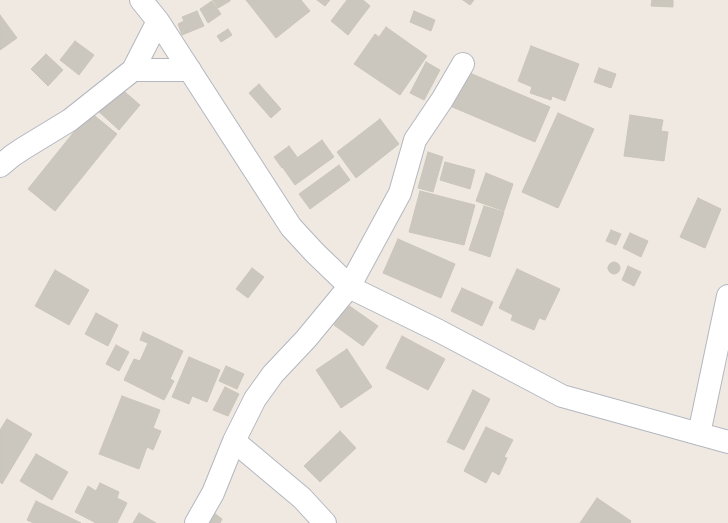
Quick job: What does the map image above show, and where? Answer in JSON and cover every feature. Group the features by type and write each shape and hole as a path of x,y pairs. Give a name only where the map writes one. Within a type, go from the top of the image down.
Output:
{"street":[{"path":"141,0 158,21 291,227 349,288 439,331 562,396 728,442"},
{"path":"4,158 70,120 133,70 158,21"},
{"path":"196,523 213,494 234,441 255,399 273,374 306,339 349,288 400,193 415,140 462,64"},
{"path":"133,70 190,70"},
{"path":"700,434 728,296"},
{"path":"234,441 302,498 325,523"}],"building":[{"path":"213,0 230,0 230,1 218,8"},
{"path":"246,0 301,0 310,11 276,38"},
{"path":"317,0 330,0 325,6"},
{"path":"347,0 363,0 370,6 348,35 331,21"},
{"path":"463,0 474,0 470,5"},
{"path":"652,0 673,0 673,7 651,6"},
{"path":"212,1 221,14 208,23 200,9"},
{"path":"197,11 204,26 182,35 178,24 184,21 182,17"},
{"path":"414,11 435,20 431,31 410,22"},
{"path":"0,15 17,38 0,50"},
{"path":"386,27 427,56 400,95 354,64 375,34 379,37"},
{"path":"228,29 232,35 221,42 217,36"},
{"path":"75,41 94,55 79,75 60,60"},
{"path":"531,46 579,64 565,101 552,96 551,100 530,93 532,87 518,81"},
{"path":"46,54 63,70 48,86 31,69"},
{"path":"426,62 440,70 424,100 410,93"},
{"path":"599,68 616,74 611,88 594,82"},
{"path":"465,71 550,107 535,142 450,106"},
{"path":"259,84 281,109 271,118 249,93"},
{"path":"118,86 140,105 119,130 97,110"},
{"path":"90,112 117,134 55,211 28,189"},
{"path":"558,113 594,129 558,208 522,192"},
{"path":"630,115 663,120 661,131 668,132 664,161 624,156"},
{"path":"380,119 399,144 356,178 337,152"},
{"path":"322,140 334,157 295,185 283,168"},
{"path":"289,146 297,157 282,168 274,157"},
{"path":"428,152 443,157 433,192 418,188"},
{"path":"445,162 475,170 470,189 440,180"},
{"path":"339,165 350,180 310,209 299,194"},
{"path":"486,173 513,184 504,211 476,201"},
{"path":"420,191 475,205 464,245 409,232"},
{"path":"698,198 721,209 705,248 680,237"},
{"path":"484,206 504,212 490,257 469,250"},
{"path":"611,230 621,234 616,245 606,241"},
{"path":"630,233 648,241 641,257 623,248"},
{"path":"398,239 455,264 441,298 383,273"},
{"path":"612,262 616,262 620,268 616,274 612,274 608,270 608,266"},
{"path":"628,266 641,272 634,286 622,280"},
{"path":"252,268 264,277 248,298 236,289"},
{"path":"517,269 560,289 545,320 539,318 534,330 511,320 513,315 499,308"},
{"path":"55,270 89,290 69,325 35,306"},
{"path":"462,288 493,302 482,326 451,311"},
{"path":"348,305 378,326 363,346 334,325"},
{"path":"96,313 118,325 108,346 85,334"},
{"path":"143,332 183,351 170,379 174,381 164,400 124,380 134,359 140,361 148,343 140,340"},
{"path":"402,336 445,359 428,390 386,368"},
{"path":"116,345 129,352 119,371 106,364"},
{"path":"347,349 372,387 341,408 316,370"},
{"path":"189,357 220,370 207,402 192,396 189,404 172,397"},
{"path":"226,366 244,374 237,389 219,381"},
{"path":"225,387 239,394 228,416 213,410"},
{"path":"473,390 490,399 464,450 447,442"},
{"path":"122,396 160,410 153,428 161,431 153,450 147,447 139,469 99,454"},
{"path":"7,419 32,434 2,484 0,482 0,430"},
{"path":"486,427 513,440 504,457 507,458 499,475 492,471 486,483 464,471"},
{"path":"340,431 356,448 320,482 304,466"},
{"path":"36,454 68,472 52,500 20,481"},
{"path":"100,483 119,492 117,498 127,503 117,523 96,523 75,512 88,486 96,491"},
{"path":"597,498 631,521 630,523 580,523"},
{"path":"36,501 81,523 34,523 27,520"},
{"path":"139,513 156,523 133,523"},
{"path":"214,513 222,519 220,523 207,523"}]}
